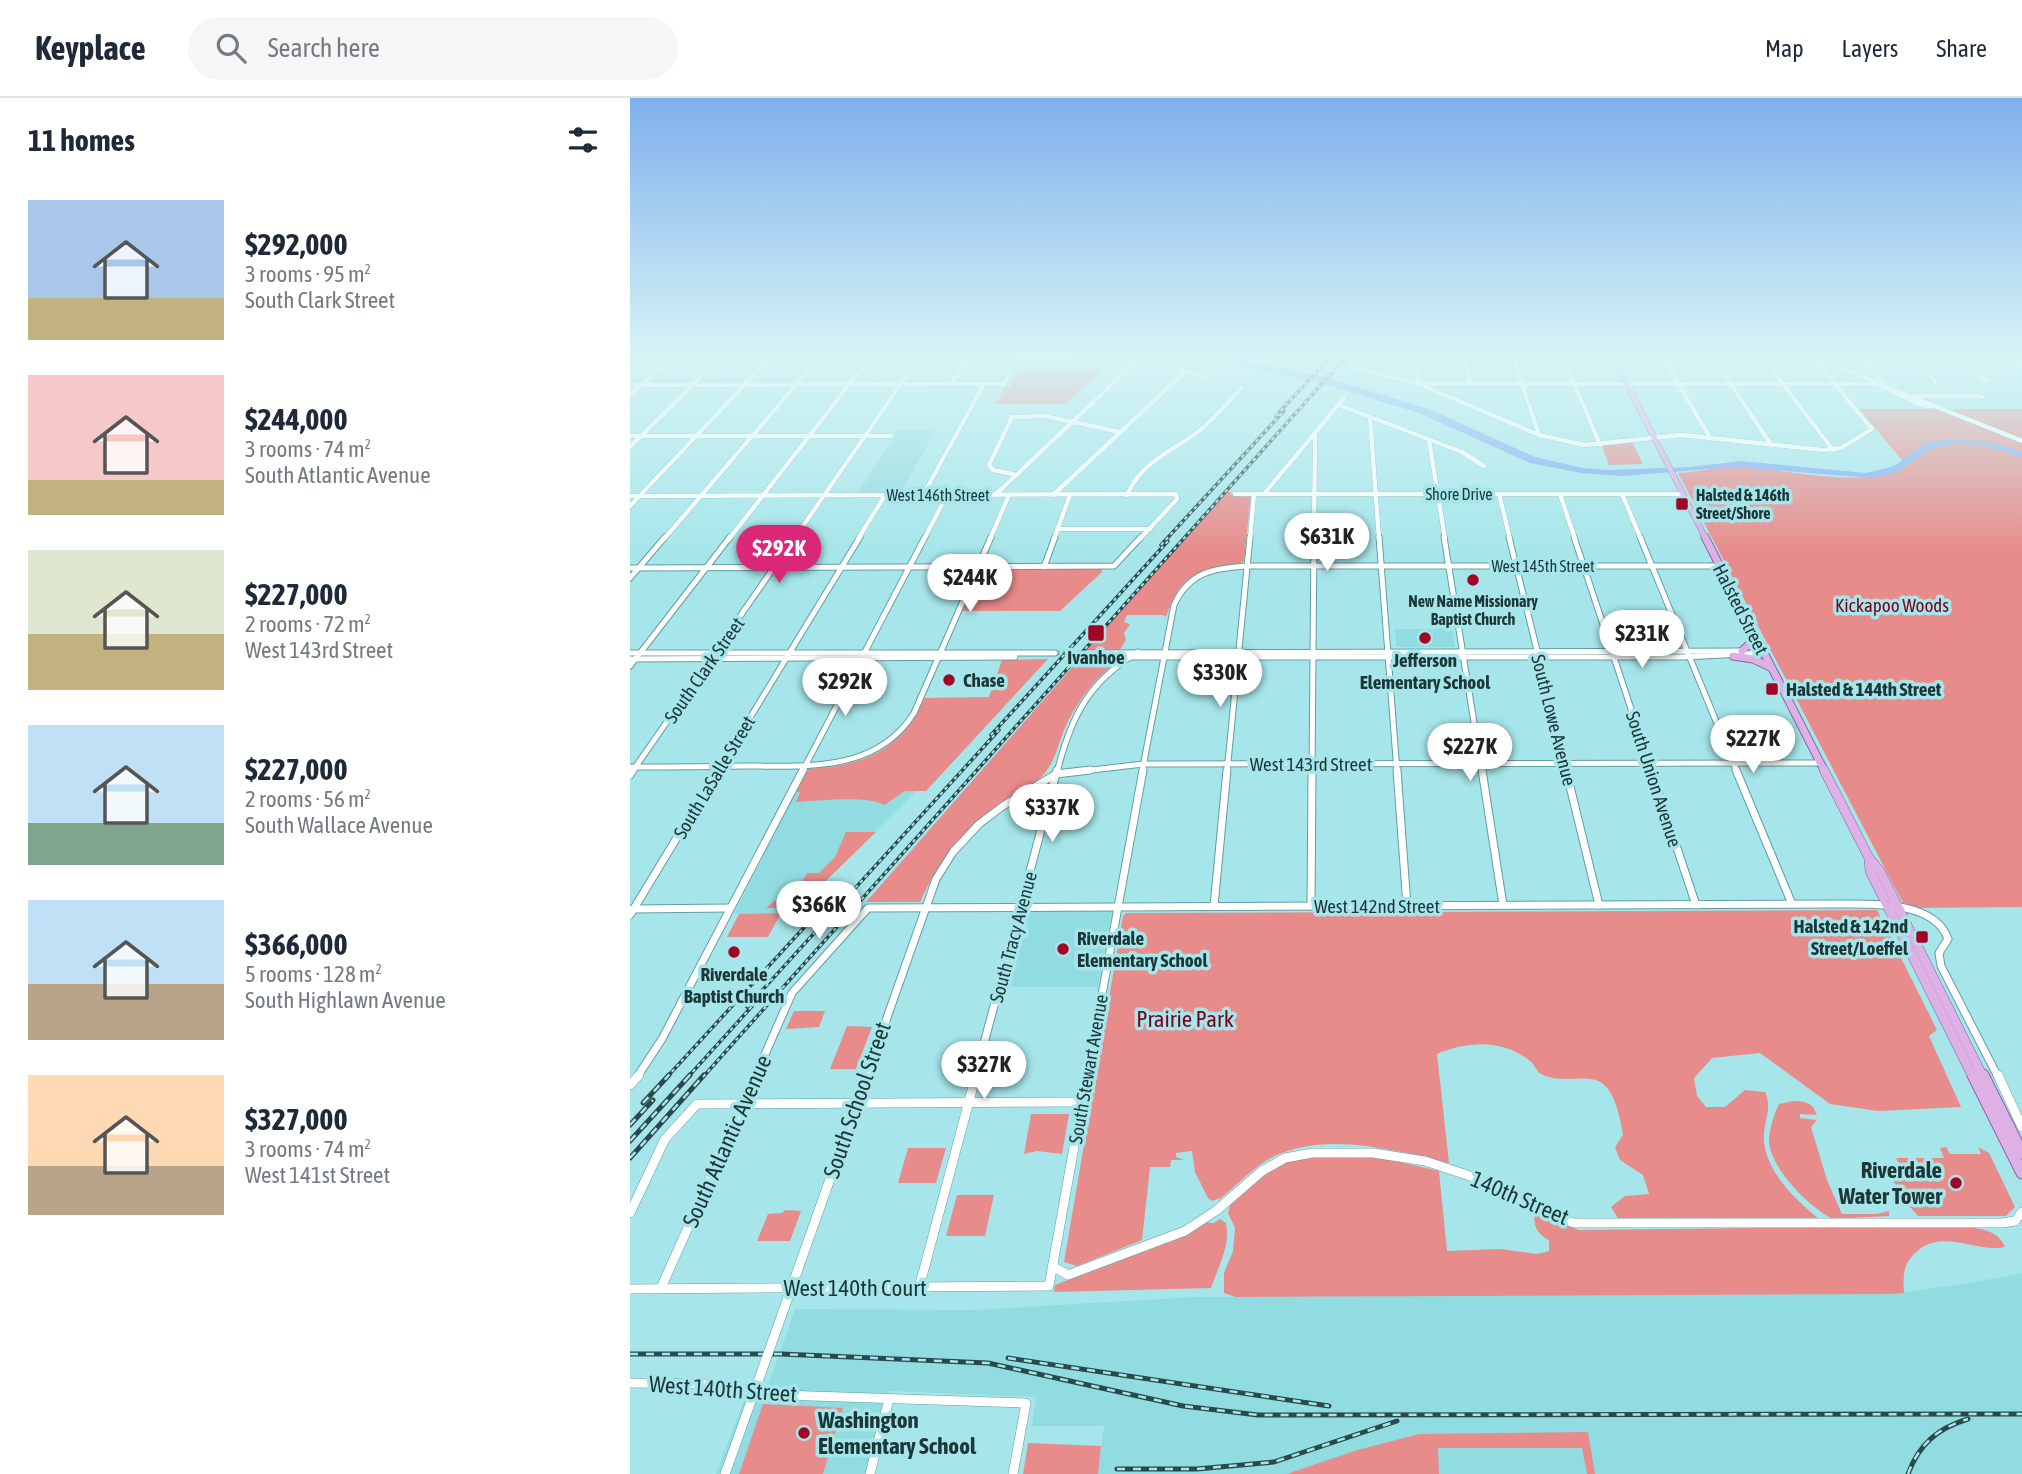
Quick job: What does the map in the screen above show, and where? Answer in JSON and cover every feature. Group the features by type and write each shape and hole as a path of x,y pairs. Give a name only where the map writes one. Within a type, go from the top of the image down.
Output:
{"main road":[{"name":"Halsted Street","path":"1647,423 1818,763 1868,858 1880,871 2022,1174"},
{"path":"1742,651 1756,638"},
{"path":"1733,656 1753,659 1770,667"},
{"name":"Halsted Street","path":"1868,858 1870,872 1887,906 2022,1153"}],"street":[{"path":"630,446 654,423"},
{"path":"630,506 709,423"},
{"path":"630,578 764,423"},
{"path":"630,666 820,423"},
{"name":"South Clark Street","path":"630,775 633,767 875,423"},
{"path":"923,495 962,423"},
{"path":"1009,423 989,465 993,470 1017,475"},
{"path":"995,495 1072,423"},
{"path":"1083,423 1120,432"},
{"path":"1052,495 1130,423"},
{"path":"1128,495 1133,478 1161,452 1200,430 1207,423"},
{"path":"1264,494 1323,423"},
{"path":"1370,423 1407,906"},
{"path":"1386,423 1462,452 1484,466"},
{"path":"1511,423 1568,443 1600,445 1653,436 1709,436 1814,450 1833,450 1847,445 1872,429 1867,423"},
{"path":"1535,423 1539,435"},
{"path":"1591,423 1600,445"},
{"path":"1701,423 1709,436"},
{"path":"1757,423 1770,443"},
{"path":"1812,423 1833,450"},
{"path":"1978,423 2022,441"},
{"path":"1311,906 1315,432"},
{"path":"630,436 891,436"},
{"path":"1429,440 1503,905"},
{"path":"1297,455 1315,455"},
{"name":"Shore Drive","path":"1235,494 1683,494"},
{"path":"1214,906 1254,494"},
{"name":"South Lowe Avenue","path":"1499,494 1600,905"},
{"name":"South Union Avenue","path":"1560,494 1696,905"},
{"path":"1622,494 1792,904"},
{"name":"South LaSalle Street","path":"631,911 885,495"},
{"path":"630,1085 654,1054 947,495"},
{"path":"633,767 805,766 848,761 874,752 894,738 910,719 1009,495"},
{"path":"1044,567 1070,495"},
{"name":"West 146th Street","path":"630,496 1176,495 1173,505 1150,529"},
{"path":"1058,529 1150,529"},
{"path":"630,568 1114,566 1150,529"},
{"name":"West 145th Street","path":"1200,575 1213,570 1247,566 1719,566"},
{"name":"South Stewart Avenue","path":"1048,1286 1174,598 1181,588 1200,575"},
{"path":"1688,654 1742,651 1763,653"},
{"path":"1164,655 1138,652 1082,655 1733,656 1763,653"},
{"name":"South Tracy Avenue","path":"919,1288 1067,734 1076,714 1097,684 1128,657 1138,652"},
{"path":"630,653 1053,655"},
{"path":"633,659 788,655"},
{"name":"West 143rd Street","path":"1056,774 1143,764 1818,763"},
{"name":"South School Street","path":"725,1474 925,907 943,866 970,833 1003,806 1056,774"},
{"name":"West 142nd Street","path":"868,908 1792,904 1887,906 1925,914 1936,919 1946,930 1948,939 1939,953 1941,966 2022,1127"},
{"path":"631,911 730,908"},
{"name":"South Atlantic Avenue","path":"662,1288 792,993 868,908"},
{"path":"630,1213 665,1139 697,1104 1082,1102"},
{"name":"140th Street","path":"1052,1266 1068,1275 1185,1231 1217,1210 1262,1171 1285,1158 1312,1153 1373,1153 1425,1161 1473,1177 1533,1209 1574,1223 2002,1223 2015,1221 2022,1212"},
{"name":"West 140th Court","path":"630,1289 1048,1286"},
{"name":"West 140th Street","path":"630,1383 662,1382 754,1389 781,1395 1026,1403 1013,1474"},
{"path":"870,1474 890,1399"}],"shaded area":[{"path":"899,430 930,430 934,434 900,493 858,493"},
{"name":"Jefferson Elementary School","path":"1395,629 1452,629 1455,647 1396,647"},
{"path":"916,791 793,913 734,914 796,792"},
{"name":"Riverdale Elementary School","path":"1030,911 1112,911 1098,987 1010,987"},
{"path":"2022,1273 2022,1474 1098,1474 1104,1426 1032,1426 1036,1397 888,1391 865,1474 716,1474 750,1384 768,1386 795,1309 974,1310 1195,1297 1890,1294"}],"green space":[{"name":"Kickapoo Woods","path":"1871,423 2022,423 2022,907 1913,908 1903,903 1678,473 1737,467 1848,478 1890,473 1907,466"},
{"path":"1632,442 1643,464 1609,465 1602,446"},
{"path":"1227,492 1231,492 1231,495 1251,495 1244,561 1206,570 1190,578 1178,590 1166,617 1127,615 1124,622 1130,624 1124,633 1126,640 1120,650 1086,650"},
{"path":"1101,568 1102,572 1060,611 962,611 982,569"},
{"path":"1048,659 926,791 905,791 884,805 855,799 796,802 800,792 796,792 808,769 846,764 878,752 904,731 924,698 989,697 1002,660"},
{"path":"1084,660 1115,663 1099,677 1079,702 1064,730 1054,759 1040,779 986,813 963,835 935,873 920,902 866,902 1075,664"},
{"path":"846,832 876,832 798,908 766,908 774,901 784,901 792,888 798,888 807,873 819,873 835,857"},
{"name":"Prairie Park","path":"1877,910 1937,1030 1929,1036 1961,1107 1878,1111 1830,1104 1760,1053 1712,1058 1694,1078 1697,1096 1706,1107 1725,1107 1745,1090 1765,1092 1768,1108 1764,1134 1768,1159 1791,1193 1819,1219 1618,1218 1611,1207 1625,1196 1649,1194 1643,1175 1620,1160 1615,1147 1623,1135 1622,1128 1618,1110 1605,1086 1591,1079 1549,1077 1541,1074 1529,1060 1518,1053 1496,1045 1484,1044 1461,1046 1437,1054 1449,1163 1357,1145 1310,1146 1267,1160 1221,1198 1212,1201 1195,1172 1192,1151 1176,1153 1176,1157 1184,1160 1171,1160 1170,1167 1150,1167 1142,1240 1077,1266 1064,1262 1123,916 1126,913"},
{"path":"781,913 768,937 727,937 739,914"},
{"path":"794,1011 825,1011 819,1027 786,1029"},
{"path":"847,1026 872,1027 856,1069 830,1069"},
{"path":"1793,1101 1808,1103 1817,1115 1800,1114 1800,1118 1817,1120 1811,1127 1827,1180 1842,1214 1877,1214 1889,1211 1889,1216 1833,1219 1813,1206 1793,1186 1776,1163 1769,1141 1779,1104"},
{"path":"1031,1114 1069,1114 1062,1154 1037,1151 1024,1154"},
{"path":"1946,1147 1950,1154 1981,1154 1978,1147 1989,1153 2015,1207 2006,1216 1918,1216 1913,1211 1890,1173 1903,1172 1896,1158 1944,1158 1940,1148"},
{"path":"908,1148 946,1148 936,1183 898,1183"},
{"path":"1316,1156 1382,1158 1439,1171 1447,1251 1500,1249 1537,1254 1549,1251 1549,1240 1537,1229 1534,1212 1579,1230 1953,1226 1990,1232 2001,1240 2005,1247 1950,1242 1929,1244 1914,1254 1907,1263 1904,1293 1890,1294 1236,1297 1224,1293 1224,1273 1233,1251 1235,1228 1228,1213 1230,1205 1259,1177 1287,1161"},
{"path":"957,1195 994,1195 985,1236 946,1236"},
{"path":"785,1210 801,1211 790,1241 757,1241 768,1214 782,1213"},
{"path":"1220,1219 1226,1223 1227,1239 1211,1288 1054,1292 1055,1285 1183,1235 1201,1222 1214,1223"},
{"path":"763,1404 843,1408 823,1474 739,1474"},
{"path":"1588,1432 1595,1474 1587,1474 1582,1448 1438,1448 1439,1474 1287,1474 1354,1451 1419,1434"},
{"path":"1028,1443 1101,1446 1098,1474 1023,1474"}],"water":[{"path":"1442,423 1460,423 1535,457 1583,468 1608,470 1689,467 1742,461 1866,473 1894,466 1926,443 1953,439 1995,443 2022,452 2022,457 1987,446 1957,443 1928,450 1898,472 1871,478 1735,467 1623,476 1581,473 1530,463"}],"tunnel":[{"path":"1055,653 1083,653"}],"railway":[{"path":"1161,545 1273,423"},
{"path":"703,1077 1287,423"},
{"path":"991,735 1168,541"},
{"path":"747,1007 999,730"},
{"path":"667,1077 832,897"},
{"path":"688,1077 755,1003"},
{"path":"643,1103 669,1075"},
{"path":"630,1141 690,1075"},
{"path":"630,1158 704,1075"},
{"path":"630,1125 653,1100"},
{"path":"630,1354 781,1354 988,1363 1183,1406 1258,1415 2022,1414"},
{"path":"1008,1358 1329,1406"},
{"path":"1908,1474 1918,1454 1931,1439 1948,1427 1968,1419"},
{"path":"1117,1469 1197,1469 1274,1462 1397,1421"}],"place":[{"name":"Halsted & 146th Street/Shore","path":"1682,504"},
{"name":"New Name Missionary Baptist Church","path":"1473,580"},
{"name":"Ivanhoe","path":"1096,633"},
{"name":"Jefferson Elementary School","path":"1425,638"},
{"name":"Chase","path":"949,680"},
{"name":"Halsted & 144th Street","path":"1772,689"},
{"name":"Halsted & 142nd Street/Loeffel","path":"1922,937"},
{"name":"Riverdale Elementary School","path":"1063,949"},
{"name":"Riverdale Baptist Church","path":"734,952"},
{"name":"Riverdale Water Tower","path":"1956,1183"},
{"name":"Washington Elementary School","path":"804,1433"}]}
